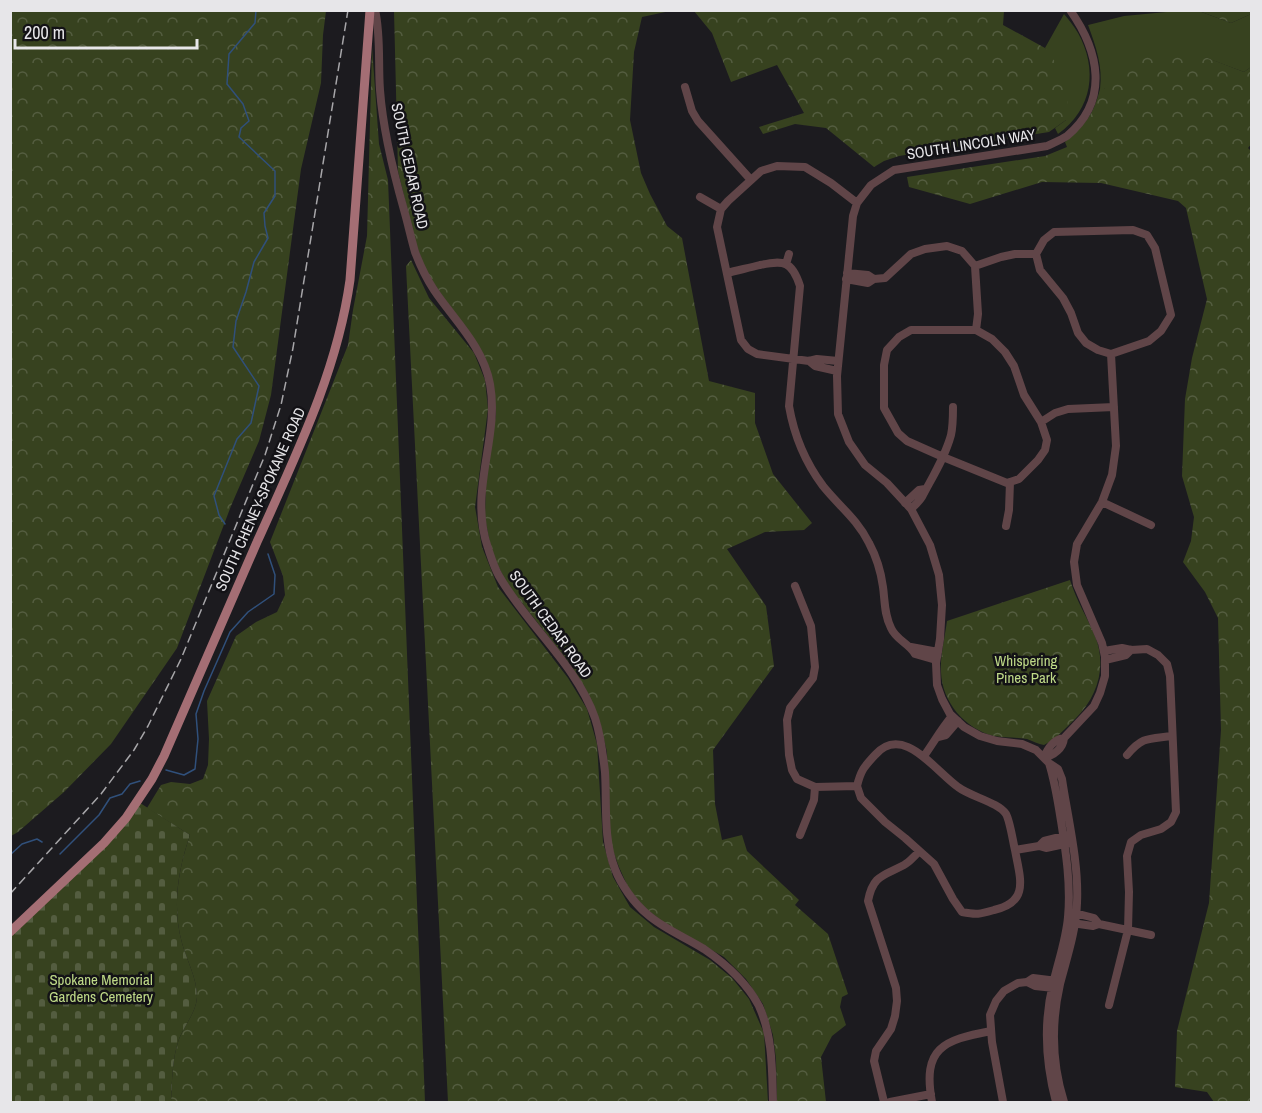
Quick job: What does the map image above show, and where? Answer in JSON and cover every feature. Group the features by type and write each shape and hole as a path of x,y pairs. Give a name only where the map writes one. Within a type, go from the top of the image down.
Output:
{"main road":[{"name":"SOUTH CHENEY-SPOKANE ROAD","path":"10,932 104,843 126,818 152,780 315,412 339,337 350,280 370,10"}],"street":[{"name":"SOUTH CEDAR ROAD","path":"375,10 384,126 415,250 423,272 434,290 480,352 490,381 493,407 480,508 486,544 498,573 517,603 579,686 594,715 602,742 606,821 615,870 627,891 645,913 704,949 727,966 744,984 758,1005 769,1034 773,1102"},
{"name":"SOUTH LINCOLN WAY","path":"856,203 870,184 894,170 1047,147 1065,138 1080,123 1093,101 1097,78 1091,51 1082,27 1070,10"},
{"path":"685,87 695,117 751,180"},
{"path":"838,361 817,359 809,361 757,354 748,349 741,340 717,227 721,209 761,171 777,166 805,167 831,183 856,203 852,216 847,276 837,371 838,414 849,442 865,465 887,483 908,506 930,545 939,575 942,605 937,656 937,685 942,699 964,727 980,736 1022,744 1036,750 1058,769 1062,779 1068,839 1077,884 1072,913 1070,952 1056,985 1046,1028 1047,1057 1056,1102"},
{"path":"700,197 721,209"},
{"path":"1133,230 1147,235 1155,248 1171,315 1161,331 1149,341 1111,354 1086,343 1078,333 1071,312 1063,298 1040,270 1036,254 1044,240 1054,232 1133,230"},
{"path":"847,276 868,275 874,279 885,278 911,254 925,249 947,246 962,251 975,266 978,314 975,330"},
{"path":"786,264 789,254"},
{"path":"975,266 1016,254 1036,254"},
{"path":"727,273 778,261 786,264 796,273 800,286 789,406 798,442 823,486 857,523 870,544 879,568 886,614 891,629 898,638 911,647 937,656"},
{"path":"912,330 975,330 992,339 1005,352 1014,366 1024,395 1041,422 1047,440 1044,450 1038,460 1019,479 1007,483 908,441 898,433 884,408 884,365 887,350 899,337 912,330"},
{"path":"1047,760 1047,749 1057,739 1064,738 1094,706 1104,676 1102,643 1077,585 1074,562 1077,544 1102,502 1113,475 1116,446 1111,354"},
{"path":"809,361 815,366 837,371"},
{"path":"908,506 919,490 925,489 943,457 951,435 953,407"},
{"path":"1041,422 1055,413 1068,409 1114,407"},
{"path":"1006,526 1010,482"},
{"path":"1102,502 1151,525"},
{"path":"795,586 811,626 816,668 813,678 790,708 787,720 792,770 797,779 815,787 856,786"},
{"path":"1104,656 1122,648 1147,649 1167,664 1170,676 1176,812 1171,822 1161,829 1141,835 1131,842 1127,856 1128,930 1109,1005"},
{"path":"924,756 938,737 946,735 955,718"},
{"path":"1127,754 1144,739 1172,736"},
{"path":"896,743 924,756 958,787 974,797 996,805 1006,815 1021,883 1014,902 1004,908 976,915 962,912 934,864 861,798 856,786 861,771 883,746 896,743"},
{"path":"800,835 814,800 815,787"},
{"path":"1015,850 1039,846 1044,841 1068,839"},
{"path":"884,1102 874,1060 876,1051 891,1029 895,1016 896,988 868,901 870,889 875,880 907,863 919,852"},
{"path":"1072,913 1094,918 1099,924"},
{"path":"1071,923 1093,926 1099,924 1151,935"},
{"path":"1003,1102 991,1031 990,1015 996,1001 1004,991 1033,978 1056,985"},
{"path":"1056,985 1053,1026 1055,1057 1058,1082 1064,1102"},
{"path":"890,1102 932,1098 930,1074 932,1060 939,1050 963,1036 991,1031"}],"green space":[{"path":"11,10 326,11 321,83 301,169 271,395 259,441 231,506 177,648 111,744 64,792 11,836"},
{"path":"394,11 670,11 642,17 634,52 630,120 641,173 667,226 682,238 709,381 755,393 755,423 773,474 812,523 804,530 765,532 727,549 766,606 774,666 713,750 715,804 722,840 742,835 747,851 799,900 795,905 828,934 848,994 842,997 840,1007 846,1025 832,1036 821,1057 826,1102 777,1102 773,1035 763,1004 746,979 724,957 666,924 646,909 629,889 612,848 607,752 600,723 589,695 571,665 507,584 492,553 485,518 486,478 496,414 493,381 481,351 426,272 415,241 398,171"},
{"path":"694,11 1004,11 1003,25 1045,48 1069,81 1066,120 1049,132 899,156 874,167 826,128 795,124 763,134 759,127 804,113 777,65 731,82 712,33"},
{"path":"1199,11 1231,23 1251,14 1251,67 1244,72 1204,57 1100,89 1100,64 1088,25 1124,16"},
{"path":"1199,11 1251,11 1251,14 1231,23"},
{"path":"1064,14 1076,30 1084,47 1090,74 1089,88 1079,113 1058,134 1055,128 1066,120 1045,48"},
{"path":"372,47 379,144 388,180 425,1102 171,1102 177,1047 181,1034 195,1008 197,997 194,976 182,943 177,916 182,862 190,835 147,808 161,785 171,782 190,784 203,779 208,765 207,701 236,636 256,622 277,612 285,595 283,576 270,542 348,345 367,236"},
{"path":"1147,52 1205,57 1244,72 1251,67 1252,143 1248,148 1252,152 1251,1102 1214,1102 1207,1092 1175,1087 1177,1031 1209,903 1221,730 1218,618 1205,592 1183,562 1191,541 1194,517 1182,476 1185,399 1192,358 1207,299 1186,208 1178,201 1101,183 1042,182 970,204 909,187 907,177 1045,156 1067,147 1065,142 1088,119 1100,89 1104,89"},
{"path":"411,260 429,298 474,353 485,380 488,409 475,507 482,547 498,587 568,678 587,709 597,744 603,842 613,877 630,907 654,927 710,960 732,978 749,999 764,1033 768,1102 448,1102 406,266"},
{"name":"Whispering Pines Park","path":"1070,580 1099,647 1098,680 1084,709 1053,740 1044,745 1027,739 994,736 965,721 951,704 942,683 941,660 947,621"},
{"name":"Spokane Memorial Gardens Cemetery","path":"137,801 190,835 182,861 177,915 182,943 194,976 197,997 195,1008 181,1034 177,1047 171,1102 11,1102 11,932 69,876"}],"waterway":[{"path":"225,524 219,515 214,496 237,439 251,423 259,386 233,347 236,321 254,262 268,238 264,213 275,196 275,171 239,137 241,128 249,121 243,104 227,84 229,54 255,23 256,10"},
{"path":"242,531 251,536"},
{"path":"166,770 184,775 195,769 198,739 196,714 230,632 248,612 274,594 275,575 268,554"},
{"path":"60,854 99,815 110,798 122,794 130,784 140,781"},
{"path":"10,855 22,844 37,839 42,842"}],"railway":[{"path":"10,894 101,794 134,750 148,726 181,659 265,455 281,405 293,348 348,10"}]}
